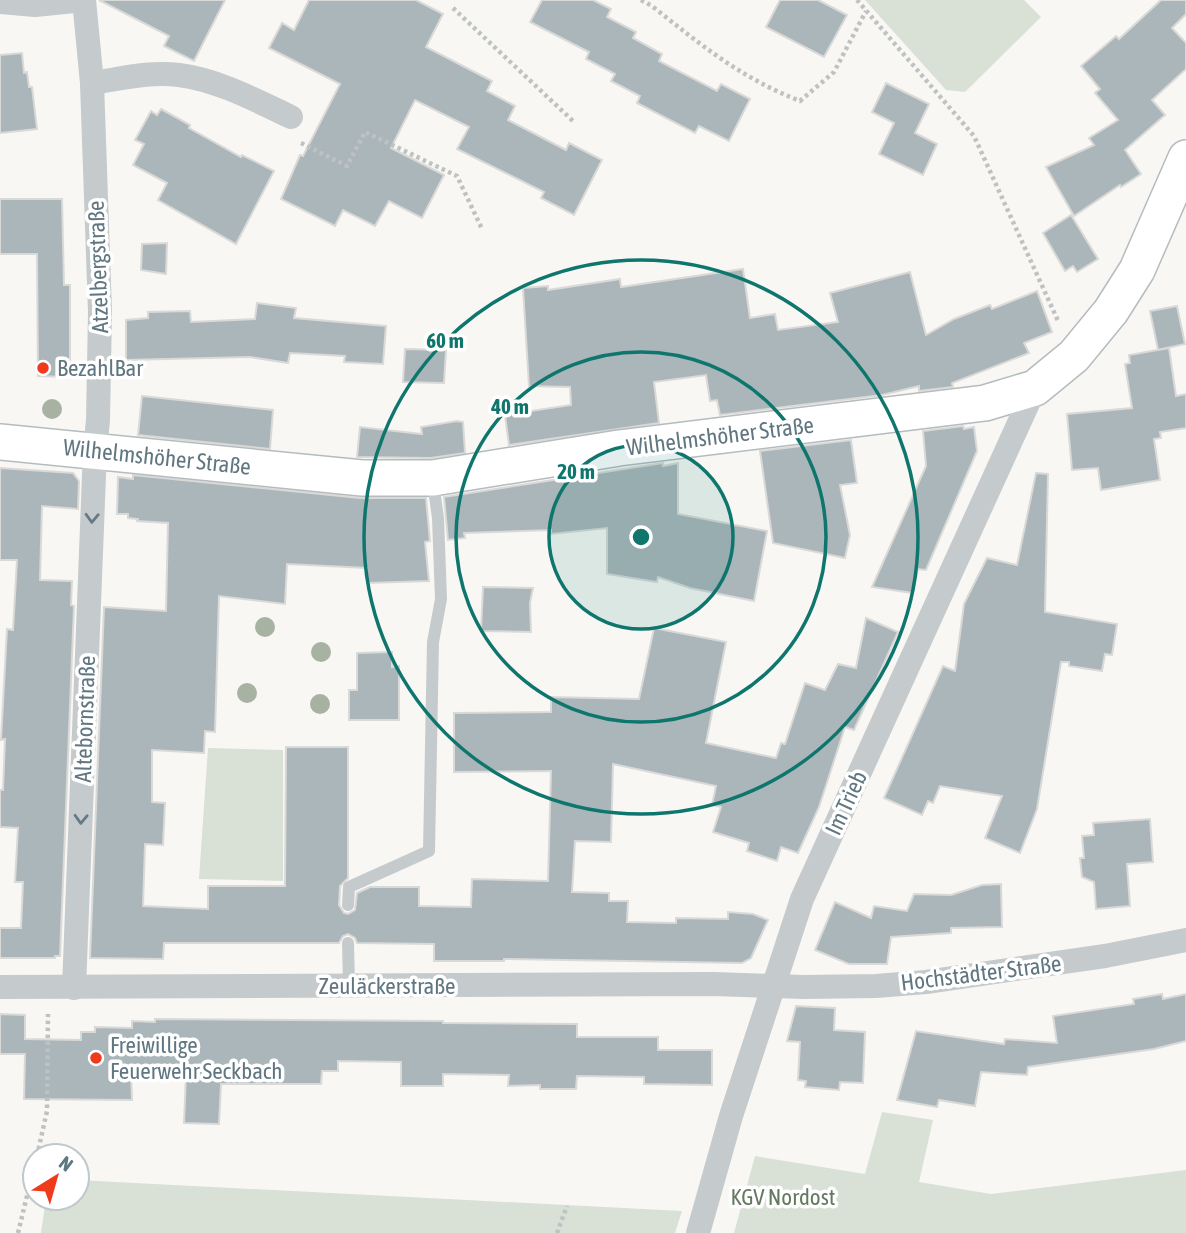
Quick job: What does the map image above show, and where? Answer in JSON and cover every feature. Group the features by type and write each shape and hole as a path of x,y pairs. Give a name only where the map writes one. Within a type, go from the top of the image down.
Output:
{"main road":[{"name":"Wilhelmshöher Straße","path":"0,442 362,478 433,478 619,448 985,403 1035,388 1074,356 1111,311 1138,270 1186,158"}],"street":[{"name":"Atzelbergstraße","path":"0,2 35,5 84,0 92,83 100,352 95,450"},
{"path":"92,83 152,74 178,75 224,87 291,117"},
{"name":"Im Trieb","path":"698,1233 731,1116 802,899 1035,388"},
{"name":"Altebornstraße","path":"74,988 95,450"},
{"name":"Hochstädter Straße","path":"774,985 876,986 926,982 1105,956 1186,940"},
{"name":"Zeuläckerstraße","path":"0,987 48,989 774,985"}],"lane":[{"path":"348,905 349,887 429,851 433,642 441,599 438,518 433,478"},
{"path":"348,943 349,986"}],"path":[{"path":"641,0 721,60 770,89 800,101 834,72 866,10"},
{"path":"857,0 974,136 1074,356"},
{"path":"453,8 573,121"},
{"path":"291,117 287,135 347,166 365,132 457,176 482,229"},
{"path":"40,1142 47,1111 48,989"},
{"path":"557,1233 567,1206"},
{"path":"18,1233 23,1212"}],"green space":[{"path":"865,0 1024,0 1041,17 965,92 946,90"},
{"path":"208,748 283,750 283,881 199,879"},
{"name":"KGV Nordost","path":"882,1112 933,1120 919,1182 991,1194 1186,1170 1186,1233 734,1233 755,1156 865,1174"},
{"path":"91,1181 682,1211 675,1233 41,1233 44,1212 91,1212"}],"building":[{"path":"99,0 225,0 194,61 164,46 169,36"},
{"path":"309,0 416,0 443,14 426,47 492,81 487,91 515,106 508,120 566,150 569,143 602,160 574,215 541,198 544,192 457,149 469,127 415,100 391,148 444,175 422,218 389,201 375,226 343,210 335,226 281,199 300,155 303,156 340,84 269,48 282,23 294,30"},
{"path":"542,0 593,0 611,9 607,17 636,32 633,38 662,54 659,61 717,91 721,84 750,99 729,141 699,126 695,133 637,103 640,96 611,81 615,74 586,59 589,52 530,22"},
{"path":"780,0 818,0 847,15 824,57 766,27"},
{"path":"1161,0 1186,0 1186,14 1172,28 1186,43 1186,69 1152,100 1165,115 1125,150 1141,174 1074,216 1046,167 1094,145 1089,138 1118,120 1095,93 1100,89 1081,66 1116,36 1119,39"},
{"path":"22,53 24,73 27,72 29,87 32,87 37,129 0,133 0,55"},
{"path":"886,83 929,104 915,133 937,144 923,175 879,154 894,123 872,112"},
{"path":"161,109 241,157 242,155 274,171 236,244 158,200 167,183 133,165 144,144 135,140 151,111 157,115"},
{"path":"0,199 62,199 64,285 70,285 70,362 67,362 66,377 38,376 37,254 0,254"},
{"path":"1071,215 1098,259 1077,272 1073,266 1065,271 1043,233"},
{"path":"167,243 166,274 141,270 142,244"},
{"path":"743,269 750,318 775,314 778,330 838,322 830,293 910,272 926,335 954,319 990,305 992,309 1037,291 1052,332 1024,343 1029,353 952,383 953,387 919,391 919,386 882,395 720,415 717,400 710,401 706,375 654,382 659,423 509,445 505,415 571,405 570,387 529,386 523,288 548,286 548,290 620,279 621,287"},
{"path":"257,303 296,308 294,318 386,326 383,364 344,362 345,356 290,353 288,363 250,357 126,360 126,320 148,318 148,312 190,311 191,322 255,319"},
{"path":"1177,306 1185,344 1158,350 1150,311"},
{"path":"1169,348 1176,396 1186,394 1186,428 1160,432 1161,438 1154,439 1160,480 1101,490 1098,468 1072,470 1067,414 1132,408 1125,364 1130,363 1129,355"},
{"path":"405,349 446,350 444,383 403,382"},
{"path":"142,396 273,410 270,449 138,435"},
{"path":"463,422 465,453 431,458 357,457 360,427 422,434 421,427"},
{"path":"963,426 964,429 974,427 977,451 926,570 918,569 913,593 872,587 926,466 923,431"},
{"path":"851,440 857,483 840,485 850,535 845,558 773,543 760,451"},
{"path":"663,463 663,466 678,463 678,514 767,531 754,601 690,588 658,577 657,582 607,574 607,528 551,534 551,530 464,533 465,538 448,540 444,497"},
{"path":"0,468 73,473 79,481 78,509 42,506 40,580 72,581 71,605 74,606 60,956 55,958 0,958 0,928 21,928 23,882 15,882 18,828 0,827 7,629 13,630 17,560 0,560"},
{"path":"1036,473 1048,474 1045,612 1117,624 1112,655 1105,654 1102,671 1069,666 1069,662 1061,662 1037,809 1020,853 985,838 1002,796 940,786 933,803 928,801 922,815 884,798 943,666 955,671 964,604 987,558 1017,565"},
{"path":"133,475 360,498 426,498 430,541 425,542 429,581 367,583 367,568 287,564 285,604 219,596 215,732 205,731 204,753 152,750 152,802 165,803 163,845 145,844 143,906 208,909 208,886 285,886 286,747 348,747 348,878 340,886 339,905 344,913 355,910 357,893 370,887 419,887 419,906 471,907 472,879 548,881 551,771 454,772 454,713 551,712 551,697 639,699 654,628 726,642 706,743 776,758 781,743 785,744 805,683 825,690 838,664 856,668 866,618 898,632 854,730 845,727 819,807 798,853 781,847 777,861 747,851 749,843 713,832 721,807 712,805 716,786 613,764 611,842 575,841 572,892 609,893 609,901 628,901 627,922 676,923 676,918 728,919 728,912 753,914 768,920 751,958 742,963 504,959 434,961 434,944 357,943 355,938 348,934 343,936 339,943 164,943 163,959 90,958 104,607 166,611 168,523 137,521 138,519 128,518 128,514 117,514 118,477 133,479"},
{"path":"483,587 533,588 530,603 531,632 481,631"},
{"path":"392,652 392,667 399,666 399,720 349,720 349,690 357,690 357,653"},
{"path":"1150,819 1153,862 1127,864 1130,906 1096,909 1094,882 1082,877 1082,836 1094,835 1093,823"},
{"path":"1001,884 1002,927 951,928 951,933 891,937 887,964 849,964 815,950 835,902 871,918 874,906 907,911 914,894 951,895 982,885"},
{"path":"1162,994 1163,999 1186,994 1186,1041 1154,1049 1028,1067 1027,1075 981,1072 975,1106 939,1100 937,1107 897,1100 916,1031 1004,1044 1005,1039 1057,1043 1053,1016 1134,1004 1133,999"},
{"path":"796,1006 835,1008 834,1030 865,1032 863,1083 840,1082 839,1090 805,1087 806,1081 798,1080 800,1042 787,1041"},
{"path":"0,1014 25,1015 25,1039 81,1040 81,1032 95,1032 95,1027 132,1028 132,1021 155,1022 155,1019 577,1024 577,1037 658,1037 658,1050 712,1050 712,1085 644,1084 644,1077 577,1076 576,1089 540,1089 540,1085 508,1086 509,1075 443,1074 443,1086 401,1086 401,1062 338,1061 338,1071 322,1071 321,1084 221,1084 219,1124 184,1123 186,1075 131,1075 132,1100 24,1099 25,1054 0,1054"}],"place":[{"name":"BezahlBar","path":"43,368"},
{"name":"Freiwillige Feuerwehr Seckbach","path":"96,1058"}]}
